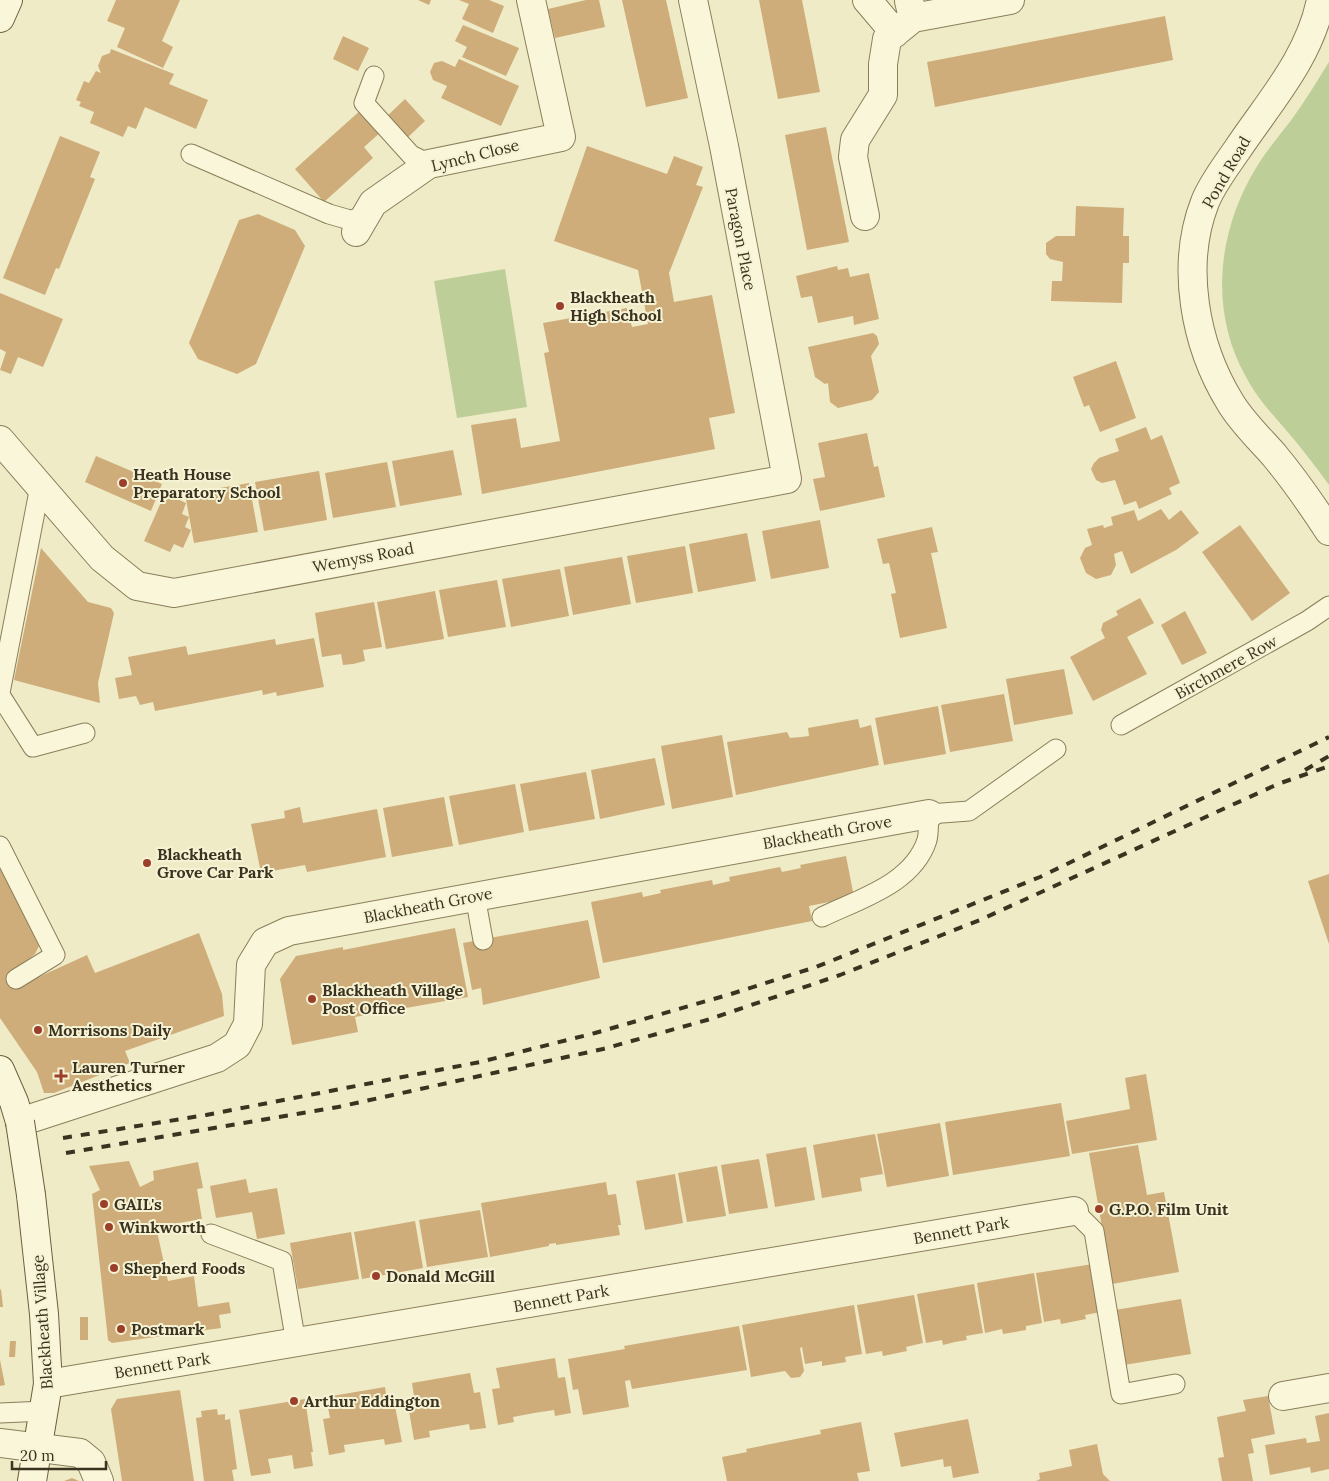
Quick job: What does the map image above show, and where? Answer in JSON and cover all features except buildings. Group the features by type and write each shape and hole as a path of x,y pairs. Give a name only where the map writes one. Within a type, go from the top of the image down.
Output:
{"street":[{"path":"0,18 8,0"},
{"name":"Lynch Close","path":"360,224 373,203 429,164 561,136 531,0"},
{"name":"Paragon Place","path":"693,0 724,146 787,479"},
{"path":"867,0 905,17 1010,0"},
{"name":"Pond Road","path":"1321,0 1313,32 1297,65 1230,160 1205,202 1193,254 1195,313 1208,361 1230,404 1276,457 1329,531"},
{"path":"865,216 853,157 855,140 883,95 882,64 887,39 905,17"},
{"name":"Wemyss Road","path":"0,440 109,564 137,586 174,593 787,479"},
{"name":"Blackheath Grove","path":"20,1122 217,1058 237,1045 248,1024 251,965 265,942 289,931 929,814"},
{"name":"Blackheath Village","path":"0,1070 14,1102 20,1122 31,1195 44,1314 48,1384 32,1481"},
{"name":"Bennett Park","path":"48,1384 1074,1211"},
{"path":"1283,1396 1329,1388"},
{"path":"0,1444 80,1453 91,1462 99,1481"}],"lane":[{"path":"374,76 364,103 411,155 429,164"},
{"path":"191,154 329,214 360,224"},
{"path":"40,486 0,694 33,747 85,733"},
{"name":"Birchmere Row","path":"1121,725 1307,621 1329,606"},
{"path":"822,917 893,883 916,863 928,839 929,814 969,810 1056,749"},
{"path":"0,846 55,955 16,979"},
{"path":"475,896 483,940"},
{"path":"1074,1211 1094,1231 1121,1394 1175,1384"},
{"path":"211,1234 282,1261 296,1343"},
{"path":"0,1413 45,1411"}],"green space":[{"path":"1329,62 1329,485 1263,403 1246,377 1234,352 1226,326 1223,272 1226,245 1233,218 1243,193 1256,168 1297,112"},
{"path":"505,269 527,407 457,418 434,281"}],"railway":[{"path":"63,1138 206,1115 480,1062 595,1033 731,994 816,967 1040,877 1329,737"},
{"path":"1305,770 1329,756"},
{"path":"66,1153 338,1107 603,1049 707,1020 840,975 980,920 1278,784 1329,766"}],"place":[{"name":"Blackheath High School","path":"560,306"},
{"name":"Heath House Preparatory School","path":"123,483"},
{"name":"Blackheath Grove Car Park","path":"147,863"},
{"name":"Blackheath Village Post Office","path":"312,999"},
{"name":"Morrisons Daily","path":"38,1030"},
{"name":"Lauren Turner Aesthetics","path":"61,1076"},
{"name":"GAIL's","path":"104,1204"},
{"name":"G.P.O. Film Unit","path":"1099,1209"},
{"name":"Winkworth","path":"109,1227"},
{"name":"Shepherd Foods","path":"114,1268"},
{"name":"Donald McGill","path":"376,1276"},
{"name":"Postmark","path":"121,1329"},
{"name":"Arthur Eddington","path":"294,1401"}]}
